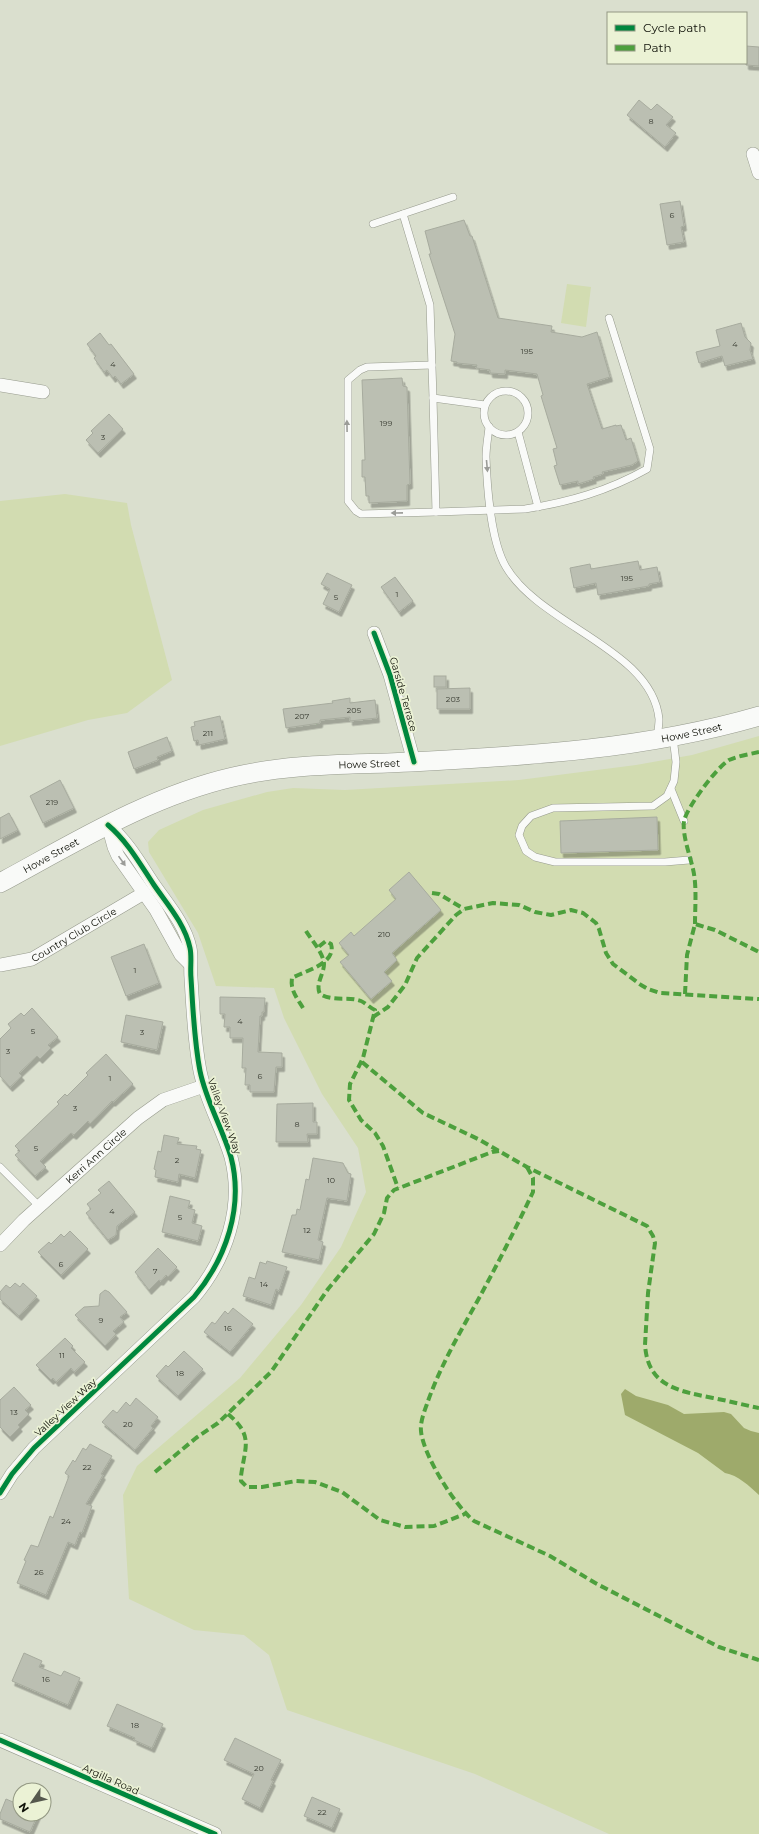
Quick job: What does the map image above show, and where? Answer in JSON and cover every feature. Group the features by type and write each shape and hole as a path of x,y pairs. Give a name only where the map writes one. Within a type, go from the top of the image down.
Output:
{"main road":[{"name":"Howe Street","path":"0,883 108,825 184,792 234,777 308,765 414,762 562,752 665,738 727,725 759,716"}],"street":[{"path":"754,154 759,173"},
{"path":"0,385 43,392"},
{"name":"Garside Terrace","path":"374,633 390,675 414,762"},
{"name":"Valley View Way","path":"0,1493 12,1474 34,1448 194,1297 209,1278 222,1256 230,1232 234,1207 233,1169 224,1139 204,1086 195,1032 190,949 185,932 171,908 144,886 128,845 108,825"},
{"name":"Country Club Circle","path":"0,965 32,958 144,886"},
{"name":"Kerri Ann Circle","path":"0,1244 39,1206 148,1110 174,1096 204,1086"},
{"name":"Argilla Road","path":"0,1740 208,1833"}],"lane":[{"path":"373,224 453,197"},
{"path":"403,214 430,305 436,512"},
{"path":"432,365 367,367 360,370 348,380 348,501 356,511 361,514 525,509 580,498 612,487 647,469 650,449 609,318"},
{"path":"489,427 499,434 506,435 518,432 523,427 528,414 525,401 514,392 508,391 494,394 485,405 484,416 489,427 486,456 494,539 505,566 517,582 548,610 629,666 645,682 654,700 665,738 676,762 674,781 668,796 653,806 553,808 531,816 522,826 519,835 526,851 535,857 555,862 665,862 689,860"},
{"path":"433,398 485,405"},
{"path":"518,432 538,507"},
{"path":"671,789 684,822"},
{"path":"0,1167 39,1206"}],"shaded area":[{"path":"567,284 591,287 586,327 561,323"},
{"path":"65,494 127,503 131,525 172,680 127,713 88,720 0,746 0,501"},
{"path":"759,736 759,1834 609,1834 475,1774 287,1710 269,1655 244,1635 194,1630 129,1599 123,1495 137,1466 240,1378 301,1305 341,1247 366,1192 358,1148 322,1094 284,1018 274,988 216,986 198,933 149,852 148,842 159,830 203,810 267,792 293,788 345,790 519,780 636,765 692,755"},
{"path":"625,1389 636,1396 668,1405 684,1414 724,1412 731,1414 744,1428 759,1433 759,1495 743,1481 725,1473 698,1453 625,1415 621,1394"}],"building":[{"path":"747,46 759,47 759,66 746,65"},
{"path":"639,100 651,110 657,104 673,117 666,125 676,133 665,147 627,115"},
{"path":"680,201 684,226 681,227 684,242 667,245 660,204"},
{"path":"464,220 470,236 472,236 498,318 552,326 551,332 582,337 597,332 610,377 587,384 602,429 621,425 626,440 631,438 638,461 632,465 602,472 603,474 593,477 594,479 578,484 578,481 560,485 554,466 557,465 553,449 557,448 541,396 543,395 537,374 505,370 505,374 490,373 490,370 476,368 477,365 451,361 455,334 429,254 431,254 425,231"},
{"path":"741,323 745,337 751,343 750,350 753,359 725,366 722,356 699,363 696,352 720,346 716,330"},
{"path":"100,333 109,345 111,344 134,374 121,384 115,376 113,378 107,370 104,372 94,358 96,356 87,344"},
{"path":"402,378 403,386 407,387 410,484 407,485 407,501 369,503 369,496 366,496 365,477 362,477 362,460 365,460 362,380"},
{"path":"109,414 123,429 98,453 86,440 93,433 91,431"},
{"path":"638,561 640,570 657,567 660,582 649,584 649,586 598,595 596,583 574,588 570,568 590,564 591,569"},
{"path":"327,573 352,585 339,612 323,604 330,589 321,584"},
{"path":"395,577 413,601 399,612 381,587"},
{"path":"434,676 446,676 446,687 434,687"},
{"path":"470,688 470,709 437,709 437,689"},
{"path":"350,698 350,703 375,700 377,718 350,721 350,717 320,720 320,723 286,728 283,709 333,703 332,701"},
{"path":"220,716 225,739 199,745 198,740 194,741 191,727 195,726 194,722"},
{"path":"167,737 172,751 157,757 158,760 134,769 128,752"},
{"path":"60,780 74,808 43,823 30,796"},
{"path":"9,813 18,830 0,839 0,818"},
{"path":"657,817 658,850 561,853 560,821"},
{"path":"409,872 441,910 392,953 397,960 384,972 392,981 371,999 340,962 349,955 339,943 351,932 354,936 396,899 389,890"},
{"path":"144,944 159,983 126,996 111,957"},
{"path":"220,997 265,998 264,1012 262,1012 262,1016 260,1016 258,1052 282,1053 282,1067 276,1067 274,1092 250,1092 250,1085 245,1085 246,1068 242,1068 243,1038 230,1038 230,1027 224,1027 225,1014 220,1014"},
{"path":"32,1008 58,1037 48,1045 51,1048 40,1059 37,1056 19,1073 22,1076 10,1087 0,1076 0,1039 11,1028 8,1024 21,1013 24,1016"},
{"path":"126,1015 163,1022 157,1050 121,1042"},
{"path":"106,1054 133,1084 113,1102 112,1101 90,1124 88,1121 74,1135 71,1133 40,1161 46,1167 35,1176 15,1155 20,1151 15,1146 59,1104 57,1102 65,1094 67,1096 88,1075 86,1073"},
{"path":"313,1103 313,1122 317,1122 317,1134 307,1134 308,1142 276,1142 277,1104"},
{"path":"164,1135 179,1138 177,1144 197,1146 196,1149 201,1150 195,1178 179,1174 178,1182 155,1177 156,1170 154,1169 158,1151 161,1152"},
{"path":"313,1158 343,1163 348,1173 351,1174 347,1201 327,1198 318,1240 323,1242 319,1260 282,1252 292,1215 296,1215 297,1209 300,1210 306,1179 309,1180"},
{"path":"109,1181 135,1212 117,1226 116,1235 108,1240 86,1213 91,1209 87,1204 101,1193 98,1190"},
{"path":"170,1196 190,1201 188,1208 195,1210 192,1223 202,1226 198,1241 162,1232"},
{"path":"70,1231 88,1249 61,1275 38,1252 49,1242 51,1244 61,1234 64,1237"},
{"path":"158,1248 177,1267 168,1277 166,1275 149,1290 135,1272"},
{"path":"267,1261 287,1267 279,1291 276,1289 271,1305 243,1296 249,1277 255,1279 260,1262 266,1264"},
{"path":"15,1283 20,1287 23,1283 37,1296 19,1316 0,1299 0,1292 6,1285 10,1288"},
{"path":"105,1290 109,1292 127,1312 120,1317 124,1322 113,1331 116,1334 105,1346 75,1315 84,1307 99,1306 100,1294"},
{"path":"233,1308 253,1324 230,1352 204,1332 212,1322 215,1324 225,1311 228,1314"},
{"path":"65,1338 73,1346 71,1348 85,1362 74,1372 71,1368 56,1382 53,1378 51,1380 36,1365"},
{"path":"184,1351 203,1369 178,1396 156,1376 166,1365 168,1367"},
{"path":"14,1387 31,1405 25,1410 29,1414 18,1425 20,1427 10,1437 0,1427 0,1400"},
{"path":"136,1398 158,1417 151,1426 153,1428 135,1450 102,1422 113,1410 117,1413 126,1402 130,1406"},
{"path":"90,1444 112,1456 86,1504 92,1506 82,1533 80,1532 75,1545 68,1542 46,1595 17,1583 26,1561 24,1560 31,1545 38,1547 50,1516 53,1518 69,1476 65,1473 73,1460 75,1462 83,1448 86,1450"},
{"path":"24,1653 42,1661 39,1667 61,1676 64,1671 80,1678 68,1705 12,1681"},
{"path":"117,1704 163,1724 152,1748 134,1740 135,1738 107,1726"},
{"path":"235,1738 281,1760 260,1808 242,1799 254,1774 224,1760"},
{"path":"312,1797 340,1809 332,1828 304,1816"},
{"path":"6,1799 12,1802 12,1822 34,1822 30,1832 0,1819 0,1814"}],"marked path":[{"path":"695,924 694,876 684,832 684,821 686,815 703,788 724,764 729,760 759,752"},
{"path":"432,893 439,894 464,909"},
{"path":"373,1017 388,1007 405,985 417,958 456,915 464,909 493,903 519,905 535,912 551,915 571,910 583,913 596,923 606,953 613,964 648,989 660,993 759,999"},
{"path":"685,994 687,955 695,924 715,930 759,952"},
{"path":"306,931 319,951 324,964 319,983 320,994 330,998 361,1001 375,1010 363,1058 350,1084 349,1100 361,1120 375,1133 383,1146 398,1188"},
{"path":"303,1008 293,990 292,978 324,962 332,951 331,944 326,941 317,948"},
{"path":"362,1062 423,1113 478,1139 527,1167 647,1226 655,1243 648,1293 645,1345 647,1359 652,1370 667,1385 688,1393 759,1408"},
{"path":"155,1472 196,1438 218,1423 271,1372 328,1289 374,1234 384,1213 387,1198 394,1190 492,1152 499,1151"},
{"path":"527,1167 533,1178 533,1192 499,1260 457,1337 433,1388 422,1419 421,1431 427,1453 449,1492 466,1514 474,1521 550,1556 597,1584 719,1647 759,1660"},
{"path":"228,1414 242,1429 245,1435 246,1449 241,1481 247,1487 262,1487 296,1481 315,1482 342,1492 380,1520 405,1527 434,1526 465,1514"}],"cycle path":[{"path":"374,633 390,675 414,762"},
{"path":"0,1493 12,1474 34,1448 194,1297 215,1266 223,1249 229,1232 233,1213 235,1195 231,1157 206,1093 198,1059 193,1013 191,951 188,939 175,915 133,854 122,839 108,825"},
{"path":"0,1740 215,1834"}]}
